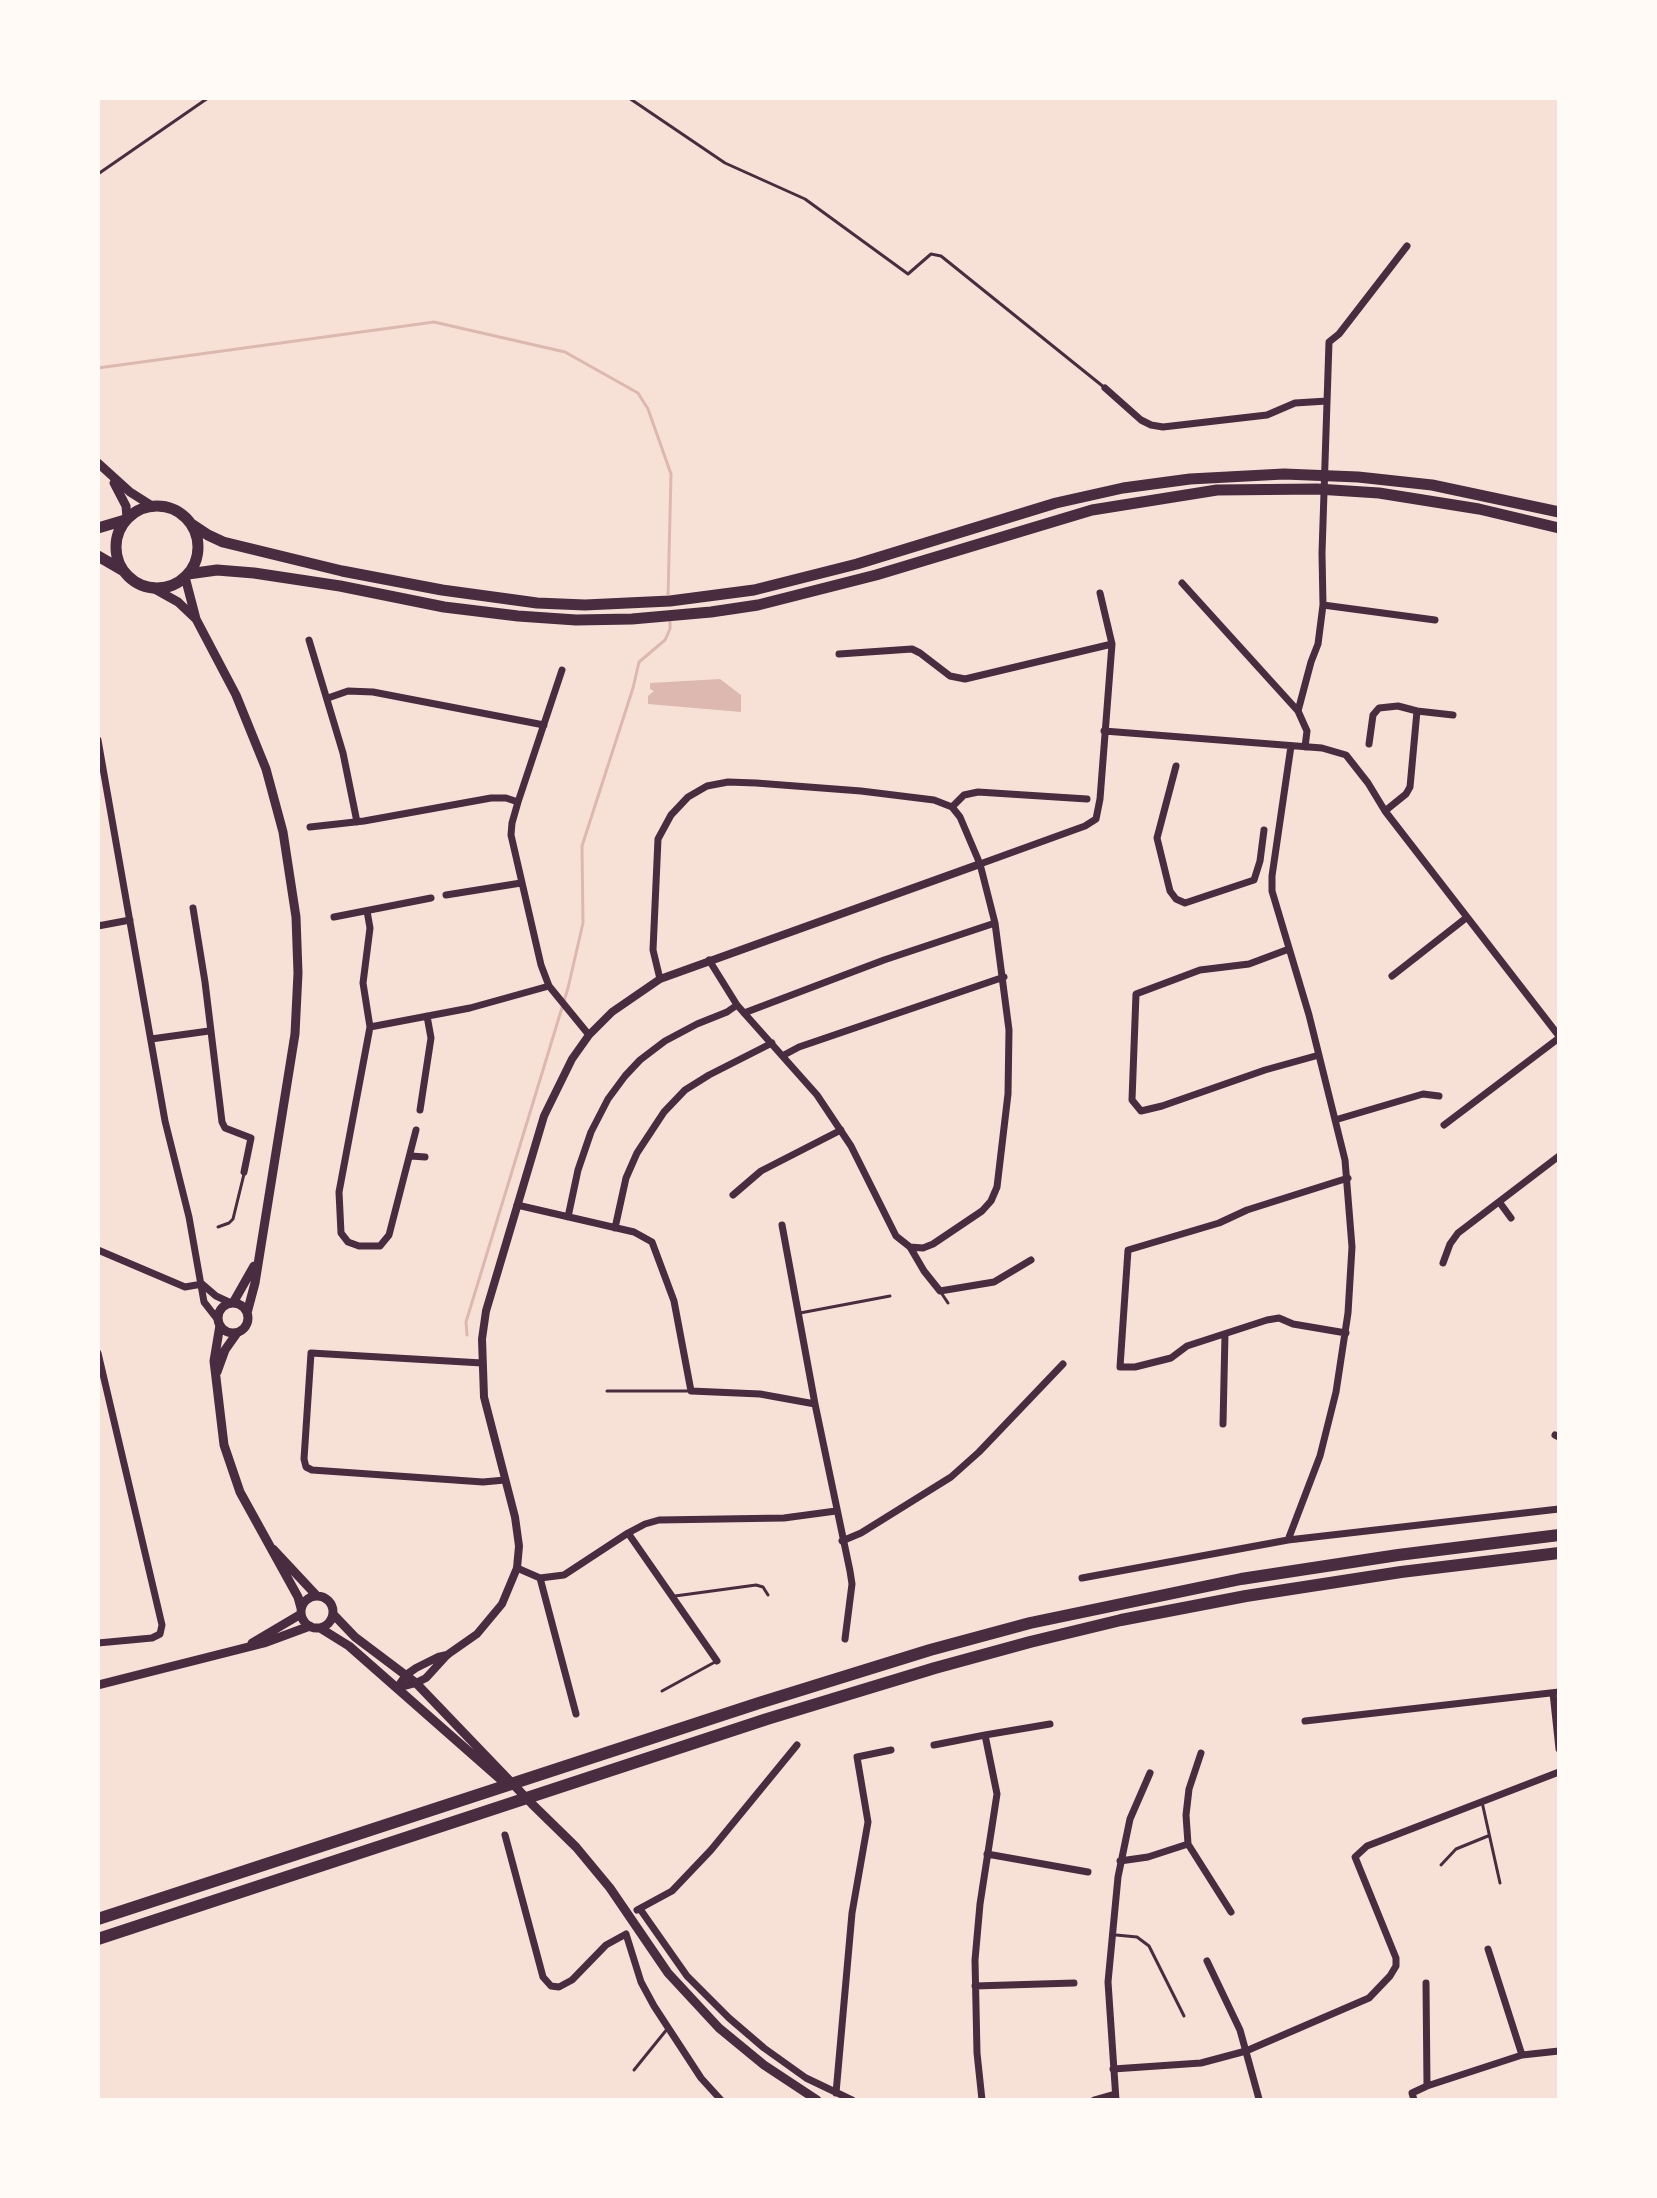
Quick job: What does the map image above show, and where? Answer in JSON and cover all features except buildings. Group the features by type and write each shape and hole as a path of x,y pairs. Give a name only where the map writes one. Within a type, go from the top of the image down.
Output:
{"highway":[{"path":"98,528 152,506 173,509 208,535 235,546 309,564 413,585 537,603 631,604 710,597 791,582 1056,503 1123,488 1190,479 1284,474 1358,477 1432,485 1559,512"},
{"path":"98,556 137,583 153,588 171,586 187,576 217,570 340,586 444,607 518,616 576,620 632,619 758,605 1092,510 1205,492 1317,489 1379,493 1479,509 1559,528"},
{"path":"123,571 116,551 116,540 126,519"},
{"path":"187,576 198,549 195,531 190,523"},
{"path":"98,1919 930,1650 1105,1606 1241,1579 1559,1535"},
{"path":"98,1939 767,1719 921,1672 1121,1620 1246,1596 1401,1572 1559,1553"}],"main road":[{"path":"98,463 130,492 152,506"},
{"path":"108,473 122,497 126,519"},
{"path":"187,576 196,619 242,707 266,769 283,832 296,917 298,973 295,1034 247,1325 225,1350 216,1375"},
{"path":"153,588 178,602 196,619"},
{"path":"258,1260 232,1303 221,1309 215,1349 219,1423 231,1468 253,1518 298,1597 301,1611 315,1627 338,1637 492,1773 532,1804"},
{"path":"232,1303 242,1306 247,1313"},
{"path":"219,1323 229,1333 237,1333"},
{"path":"271,1547 307,1589 329,1600 333,1614 355,1637 416,1683 589,1861 668,1973 719,2028 764,2065 817,2100"},
{"path":"246,1647 301,1611 307,1599 316,1595"},
{"path":"98,1685 264,1643 329,1623 333,1614"}],"street":[{"path":"1298,711 1318,644 1323,605 1329,342 1339,334 1407,246"},
{"path":"1105,388 1141,420 1163,427 1267,415 1295,403 1327,401"},
{"path":"1182,583 1298,711 1307,731 1305,747"},
{"path":"397,1688 406,1675 447,1655 477,1634 493,1616 517,1568 518,1532 484,1397 482,1363 486,1311 544,1116 555,1088 589,1035 612,1012 660,979 1085,826 1096,819 1112,644 1100,593"},
{"path":"1323,605 1435,620"},
{"path":"309,640 343,753 357,822"},
{"path":"839,654 912,649 950,676 965,679 1112,644"},
{"path":"562,670 518,802 511,835 549,986 589,1035"},
{"path":"328,698 348,691 373,692 544,725"},
{"path":"1369,744 1373,715 1379,708 1398,706 1453,715"},
{"path":"1385,811 1410,787 1417,711"},
{"path":"1104,731 1305,747 1346,755 1385,811 1559,1037 1444,1125"},
{"path":"98,740 165,1121 189,1217 204,1302 219,1323"},
{"path":"1288,1540 1320,1456 1336,1392 1346,1333 1352,1247 1348,1178 1335,1120 1275,907 1272,876 1291,746"},
{"path":"1176,766 1157,838 1170,891 1176,899 1185,903 1254,880 1264,830"},
{"path":"660,979 653,950 658,839 671,815 688,797 707,786 742,783 861,791 934,800 952,807 960,817 980,864 995,923 1009,1030 1008,1094 997,1187 991,1201 982,1211 933,1244 923,1248 910,1247"},
{"path":"952,807 964,795 978,792 1087,799"},
{"path":"310,827 357,822 491,798 518,802"},
{"path":"446,895 521,883"},
{"path":"334,917 431,898"},
{"path":"193,908 222,1122 225,1128 251,1138 244,1172"},
{"path":"367,911 370,928 363,983 370,1027 339,1192 341,1233 348,1242 359,1246 380,1246 389,1235 416,1130"},
{"path":"1392,976 1466,918"},
{"path":"98,926 130,920"},
{"path":"744,1013 884,960 995,923"},
{"path":"1289,949 1249,964 1200,970 1136,994 1132,1100 1141,1111 1152,1109 1319,1055"},
{"path":"709,960 737,1005 817,1095 841,1130 896,1236 910,1247 940,1291 994,1282 1031,1260"},
{"path":"784,1055 1004,977"},
{"path":"370,1027 470,1008 549,986"},
{"path":"568,1217 578,1170 591,1132 608,1099 625,1076 665,1041 737,1005"},
{"path":"420,1110 431,1038 427,1016"},
{"path":"151,1039 209,1031"},
{"path":"615,1228 626,1178 637,1153 664,1112 685,1090 772,1043"},
{"path":"1335,1120 1423,1094 1439,1096"},
{"path":"733,1195 761,1171 841,1130"},
{"path":"411,1156 425,1157"},
{"path":"1443,1263 1458,1233 1559,1156"},
{"path":"1346,1333 1293,1324 1279,1318 1187,1346 1171,1358 1135,1367 1120,1367 1128,1250 1219,1223 1247,1210 1348,1178"},
{"path":"1500,1203 1511,1218"},
{"path":"517,1205 642,1235 652,1242 674,1301 691,1391 760,1394 815,1404"},
{"path":"782,1225 852,1584 845,1639"},
{"path":"98,1250 185,1287 202,1284"},
{"path":"202,1284 216,1296 232,1303"},
{"path":"1223,1424 1225,1334"},
{"path":"98,1353 161,1614 160,1634 152,1638 98,1643"},
{"path":"482,1363 311,1353 304,1459 306,1467 312,1470 483,1482 505,1480"},
{"path":"842,1541 861,1533 951,1477 1063,1364"},
{"path":"1082,1578 1288,1540 1559,1509"},
{"path":"517,1568 540,1578 564,1575 628,1533 659,1520 784,1518 836,1511"},
{"path":"628,1533 717,1661"},
{"path":"540,1578 576,1714"},
{"path":"397,1688 416,1683 442,1664 447,1655"},
{"path":"1305,1721 1556,1692 1559,1749"},
{"path":"934,1745 1050,1724"},
{"path":"982,2100 975,1986 980,1904 997,1794 985,1735"},
{"path":"629,1916 672,1891 758,1795 797,1745"},
{"path":"836,2093 852,1913 868,1822 857,1757 891,1750"},
{"path":"1201,1753 1189,1789 1186,1815 1188,1844 1231,1912"},
{"path":"1113,2069 1201,2063 1246,2051 1369,1998 1396,1966 1395,1950 1355,1857 1367,1846 1559,1772"},
{"path":"1094,2100 1115,2097 1108,1982 1112,1935 1120,1861 1130,1819 1150,1773"},
{"path":"505,1835 543,1977 551,1986 559,1987 572,1980 606,1945 626,1934 641,1982 701,2078 721,2100"},
{"path":"1120,1861 1148,1857 1188,1844"},
{"path":"987,1854 1088,1872"},
{"path":"640,1909 687,1976 729,2018 795,2070 852,2100"},
{"path":"1488,1949 1522,2055"},
{"path":"1207,1961 1240,2030 1259,2099"},
{"path":"975,1986 1074,1983"},
{"path":"1426,1983 1427,2086"},
{"path":"1414,2100 1412,2093 1427,2086 1522,2055 1559,2051"}],"lane":[{"path":"98,174 208,98"},
{"path":"629,98 725,163 805,199 908,274 931,254 941,256 1105,388"},
{"path":"218,1227 233,1219 244,1172"},
{"path":"940,1291 948,1303"},
{"path":"800,1313 890,1296"},
{"path":"607,1391 691,1391"},
{"path":"672,1596 756,1585 763,1587 768,1595"},
{"path":"662,1691 717,1661"},
{"path":"1482,1802 1500,1883"},
{"path":"1441,1865 1456,1849 1488,1836"},
{"path":"1112,1935 1137,1937 1149,1946 1184,2016"},
{"path":"634,2070 668,2028"}],"shaded area":[{"path":"720,679 741,695 741,712 648,704 648,696 654,691 650,689 650,683"}],"waterway":[{"path":"98,368 434,322 565,352 638,393 648,409 671,474 668,597"},
{"path":"467,1335 466,1322 568,988 583,923 582,846 639,662 665,640 670,620"}]}
